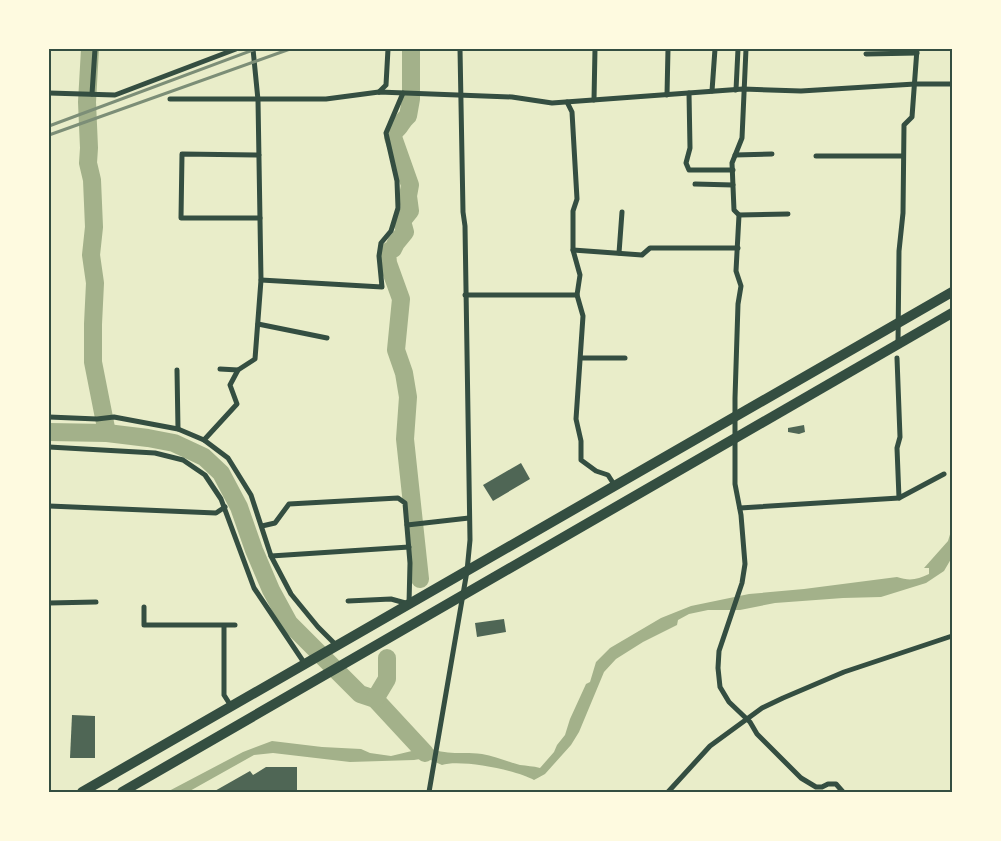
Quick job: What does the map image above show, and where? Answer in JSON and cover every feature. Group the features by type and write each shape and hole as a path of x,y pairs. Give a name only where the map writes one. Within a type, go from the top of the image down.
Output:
{"highway":[{"path":"82,792 952,292"},
{"path":"122,792 952,313"}],"street":[{"path":"92,94 95,49"},
{"path":"49,93 115,95 236,49"},
{"path":"204,440 237,404 230,385 238,370 256,359 261,280 258,100 253,49"},
{"path":"379,92 386,85 388,49"},
{"path":"429,792 467,571 470,540 460,49"},
{"path":"594,100 596,49"},
{"path":"667,95 668,49"},
{"path":"712,91 715,49"},
{"path":"736,90 738,49"},
{"path":"746,49 742,138 732,162 734,210 739,215 788,214"},
{"path":"866,54 917,51 912,117 904,125 903,213 898,251 898,344"},
{"path":"170,100 326,100 379,92 512,98 552,103 743,89 801,91 915,84 952,84"},
{"path":"261,280 382,286 379,256 380,243 391,231 398,208 397,181 386,133 408,93"},
{"path":"689,93 690,148 686,163 689,170 733,170"},
{"path":"568,102 572,112 577,199 573,212 573,250 580,274 577,295 582,316 576,419 581,441 581,460 596,471 608,475 615,486"},
{"path":"259,155 182,154 181,218 260,218"},
{"path":"735,155 772,154"},
{"path":"816,156 903,156"},
{"path":"695,184 733,185"},
{"path":"619,253 622,212"},
{"path":"739,215 736,271 740,286 735,398 735,484 740,508 745,564 742,583 718,659 720,687 757,734 809,785 822,787 828,784 836,784 843,792"},
{"path":"573,250 642,255 650,248 738,248"},
{"path":"465,295 577,295"},
{"path":"258,324 327,338"},
{"path":"581,358 625,358"},
{"path":"897,358 900,437 897,448 899,498"},
{"path":"220,369 238,370"},
{"path":"177,370 178,429"},
{"path":"49,417 97,420 114,417 178,429 204,440 228,458 251,495 271,556 291,594 318,627 337,646"},
{"path":"49,447 155,453 183,460 205,475 222,499 254,588 308,662"},
{"path":"740,508 899,498 944,474"},
{"path":"262,526 275,523 289,504 398,498 405,503 409,525 409,604 392,599 348,601"},
{"path":"49,506 216,513 225,507"},
{"path":"409,525 469,518"},
{"path":"271,556 408,547"},
{"path":"49,603 96,602"},
{"path":"144,606 144,626 235,626"},
{"path":"224,626 224,695 231,706"},
{"path":"668,792 710,746 746,718 783,698 844,672 952,636"}],"shaded area":[{"path":"952,508 951,559 944,571 926,583 881,597 775,603 740,610 708,610 689,614 678,620 677,625 643,642 616,659 604,672 579,732 571,745 545,774 534,780 502,769 462,763 442,765 426,758 350,762 273,753 254,755 188,792 167,792 243,752 272,741 361,749 370,753 391,756 416,750 420,744 437,751 482,754 520,765 540,768 565,735 586,684 590,682 596,662 610,648 661,618 691,606 749,594 897,577 917,579 925,576 929,574 929,568 924,568 948,541 951,531"}],"building":[{"path":"804,425 805,432 799,434 788,432 788,428"},
{"path":"521,463 530,479 493,501 483,485"},
{"path":"504,619 506,632 477,637 475,623"},
{"path":"72,715 95,716 95,758 70,758"},
{"path":"266,767 297,767 297,792 213,792 250,771 253,775"}],"waterway":[{"path":"90,49 87,102 88,163 92,180 94,227 91,255 95,283 93,362 107,433"},
{"path":"411,49 411,99 408,116 395,131 393,137 410,185 408,196 410,211 402,221 405,232 393,249 387,252 388,263 401,299 396,350 404,373 408,397 405,439 420,579"},
{"path":"49,432 107,433 148,438 174,443 204,457 221,473 239,507 271,590 289,623 360,694 375,699 425,753"},
{"path":"375,699 387,679 387,658"}],"railway":[{"path":"49,126 256,49"},
{"path":"49,135 290,49"}]}
